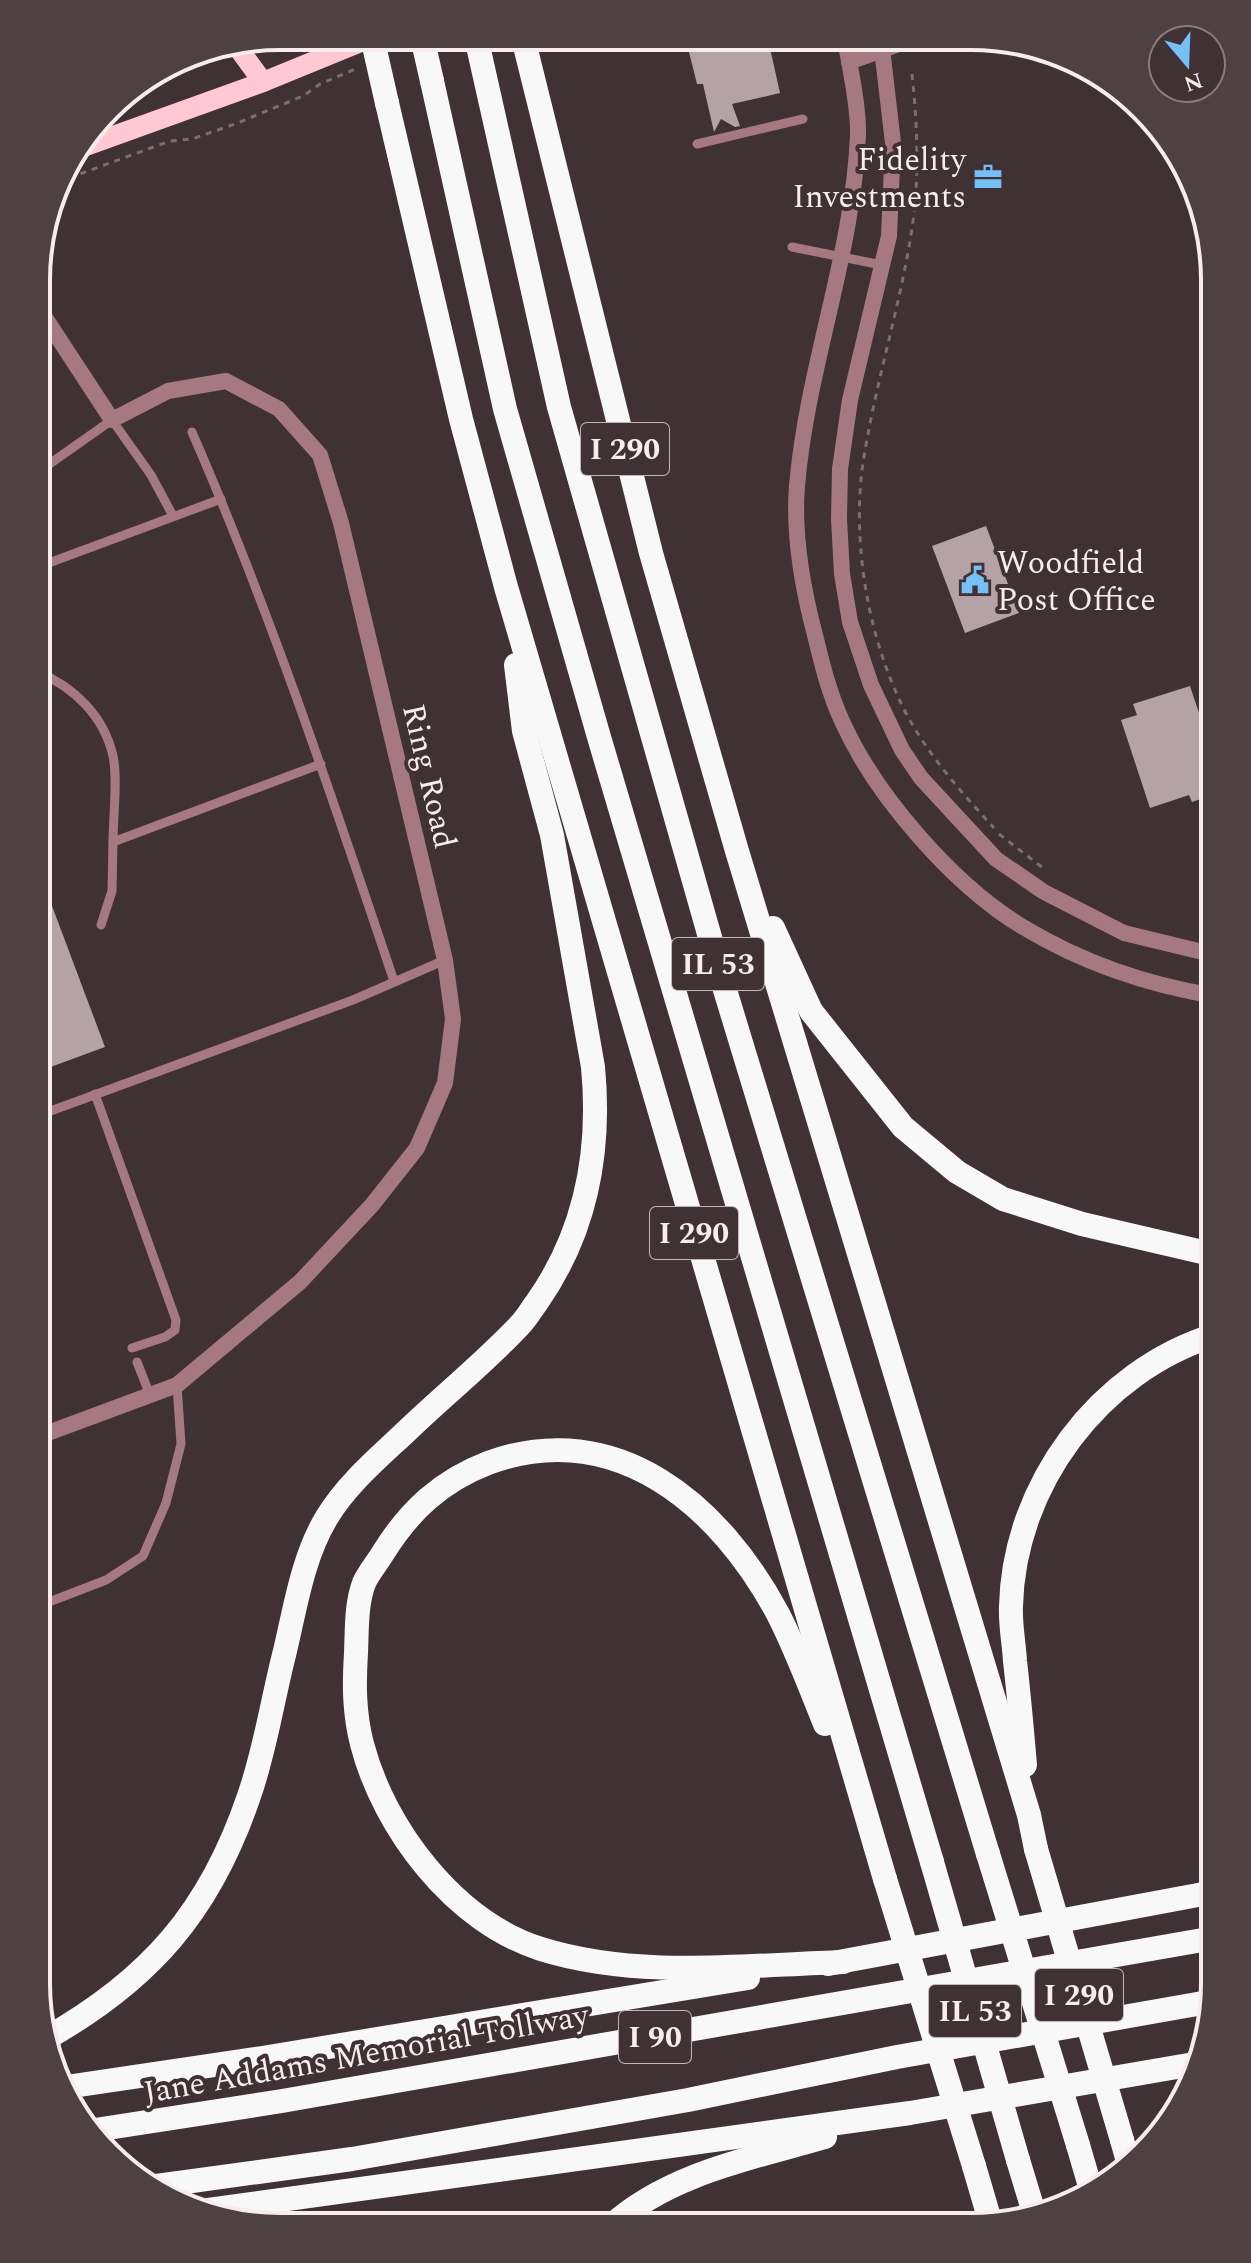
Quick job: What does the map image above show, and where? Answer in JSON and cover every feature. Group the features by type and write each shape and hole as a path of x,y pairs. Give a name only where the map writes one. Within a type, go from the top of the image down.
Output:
{"highway":[{"name":"I 290","path":"376,50 461,419 506,587 868,1822 987,2212"},
{"name":"IL 53","path":"425,50 505,409 603,752 1032,2205"},
{"name":"IL 53","path":"479,50 568,437 725,990 1088,2180"},
{"name":"I 290","path":"526,50 651,553 737,851 1029,1815 1036,1849 1126,2153"},
{"path":"55,2033 126,1987 178,1934 224,1858 250,1793 306,1566 326,1517 358,1477 522,1324 551,1281 577,1228 591,1173 597,1106 593,1067 552,835 524,731 506,587"},
{"path":"737,851 811,1011 903,1127 957,1172 1003,1199 1082,1224 1201,1252"},
{"path":"1029,1815 1010,1608 1014,1566 1038,1492 1055,1458 1083,1421 1129,1378 1201,1341"},
{"path":"843,1962 688,1968 612,1963 539,1948 479,1915 459,1900 402,1834 378,1788 362,1743 353,1683 356,1621 364,1585 405,1520 417,1506 458,1475 503,1458 549,1450 595,1453 636,1466 674,1489 733,1544 776,1610 868,1822"},
{"path":"74,2086 278,2056 843,1962 1201,1894"},
{"name":"Jane Addams Memorial Tollway","path":"102,2129 282,2101 1201,1940"},
{"name":"I 90","path":"170,2184 352,2159 612,2114 897,2057 1200,2003"},
{"path":"230,2207 910,2113 1185,2066"},
{"path":"627,2213 637,2205 715,2168 910,2113"}],"main road":[{"path":"96,142 263,82 341,50"},
{"path":"242,54 263,82"}],"street":[{"path":"847,50 858,132 852,202 811,397 797,486 798,561 827,682 842,722 887,797 912,828 945,864 1022,926 1144,982 1201,993"},
{"path":"849,62 873,50"},
{"path":"884,50 893,143 889,236 850,400 840,469 839,519 842,574 850,622 871,685 902,750 921,778 996,859 1044,892 1124,933 1201,952"},
{"path":"50,325 112,420"},
{"name":"Ring Road","path":"50,1432 177,1385 300,1282 372,1205 417,1148 445,1083 453,1019 445,960 341,523 320,455 279,409 226,381 168,391 112,420"}],"lane":[{"path":"697,144 803,119"},
{"path":"792,247 882,265"},
{"path":"50,464 112,420 151,475 173,516"},
{"path":"192,432 221,499 321,764 394,981"},
{"path":"50,562 221,499"},
{"path":"50,677 84,701 105,732 114,758 112,891 101,925"},
{"path":"113,842 321,764"},
{"path":"50,1111 340,1004 445,960"},
{"path":"95,1094 176,1320 175,1330 165,1337 132,1348"},
{"path":"137,1362 150,1395"},
{"path":"50,1602 106,1580 143,1556 166,1503 181,1444 177,1385"}],"path":[{"path":"76,175 170,141 192,139 235,124 362,67"},
{"path":"912,74 918,132 914,214 862,472 861,548 868,597 884,663 901,704 940,765 1000,836 1048,872"}],"building":[{"path":"770,50 780,93 732,104 740,126 735,127 721,119 714,132 703,84 697,84 689,52"},
{"name":"Woodfield Post Office","path":"986,526 1019,613 965,633 932,546"},
{"path":"1190,686 1201,712 1201,799 1192,802 1189,795 1150,808 1121,720 1137,715 1133,704"},
{"path":"50,901 105,1047 50,1067"}],"place":[{"name":"Fidelity Investments","path":"988,177"},
{"name":"Woodfield Post Office","path":"975,580"}]}
